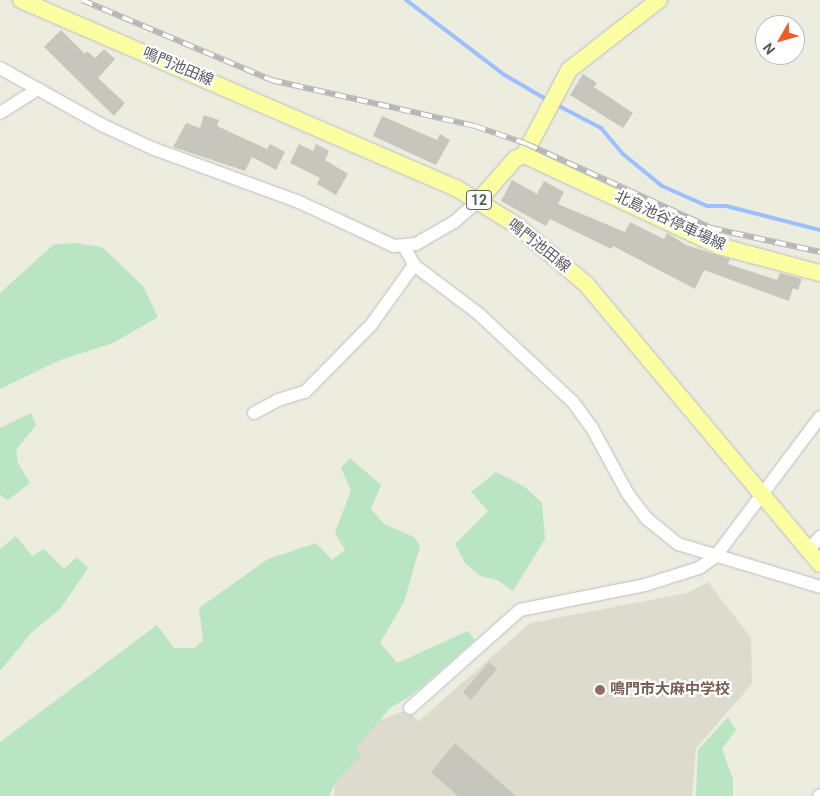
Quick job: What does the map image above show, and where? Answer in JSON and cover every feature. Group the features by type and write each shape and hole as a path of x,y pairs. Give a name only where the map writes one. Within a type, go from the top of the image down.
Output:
{"main road":[{"name":"鳴門池田線","path":"21,0 479,200 516,225 586,284 820,564"},
{"path":"479,200 515,159 524,155 549,102 568,70 659,0"},
{"name":"北島池谷停車場線","path":"524,155 719,246 820,273"}],"street":[{"path":"0,68 154,149 297,201 379,240 404,246 454,222 479,200"},
{"path":"0,113 38,89"},
{"path":"404,246 414,265 474,310 573,402 646,518 678,544 715,557 744,562 820,587"},
{"path":"254,413 278,400 306,392 370,325 414,265"},
{"path":"410,708 520,610 646,585 699,568 715,557 820,417"},
{"path":"808,550 820,537"}],"shaded area":[{"name":"鳴門市大麻中学校","path":"708,582 751,638 752,684 696,748 692,796 334,796 335,777 369,725 406,710 419,721 530,623 687,593"}],"green space":[{"path":"74,243 102,247 143,286 158,317 113,343 60,360 0,389 0,293 53,245"},
{"path":"31,413 36,425 16,450 18,463 30,483 8,500 0,495 0,428"},
{"path":"350,458 381,485 371,509 384,524 414,537 420,546 404,602 380,643 397,663 468,631 475,640 412,695 390,708 356,748 361,756 336,781 329,796 0,796 0,742 157,625 174,648 195,648 203,640 199,608 268,559 316,543 332,560 345,550 335,533 351,490 341,468"},
{"path":"496,472 525,487 542,503 545,539 513,591 497,580 480,576 465,563 455,544 488,511 471,492"},
{"path":"16,536 32,556 44,549 64,569 77,557 88,568 60,609 31,633 0,671 0,549"},
{"path":"728,717 736,730 722,749 733,779 733,796 696,796 698,750"}],"building":[{"path":"61,30 85,54 87,51 95,58 104,49 115,59 98,78 125,103 114,116 44,47"},
{"path":"583,74 597,83 594,87 633,113 623,128 570,95"},
{"path":"204,115 219,120 217,126 267,149 270,144 285,152 276,170 252,157 245,171 173,147 186,123 200,128"},
{"path":"382,116 437,140 440,134 450,140 436,165 373,136"},
{"path":"299,144 313,151 316,144 329,151 325,160 348,174 336,195 317,184 320,178 290,163"},
{"path":"512,180 537,194 544,181 564,192 558,204 625,232 630,222 664,239 667,233 686,245 730,259 728,264 777,280 780,273 802,279 798,290 793,288 789,301 704,270 695,289 613,246 611,249 550,219 546,226 501,201"},
{"path":"489,662 497,669 471,700 463,692"},
{"path":"455,743 516,796 458,796 431,772"}],"waterway":[{"path":"406,0 503,74 549,101"},
{"path":"555,104 601,128 623,154 662,186 707,206 726,206 820,230"}],"railway":[{"path":"82,0 271,80 475,126 527,144 711,228 820,252"}],"place":[{"name":"鳴門市大麻中学校","path":"600,690"}]}
